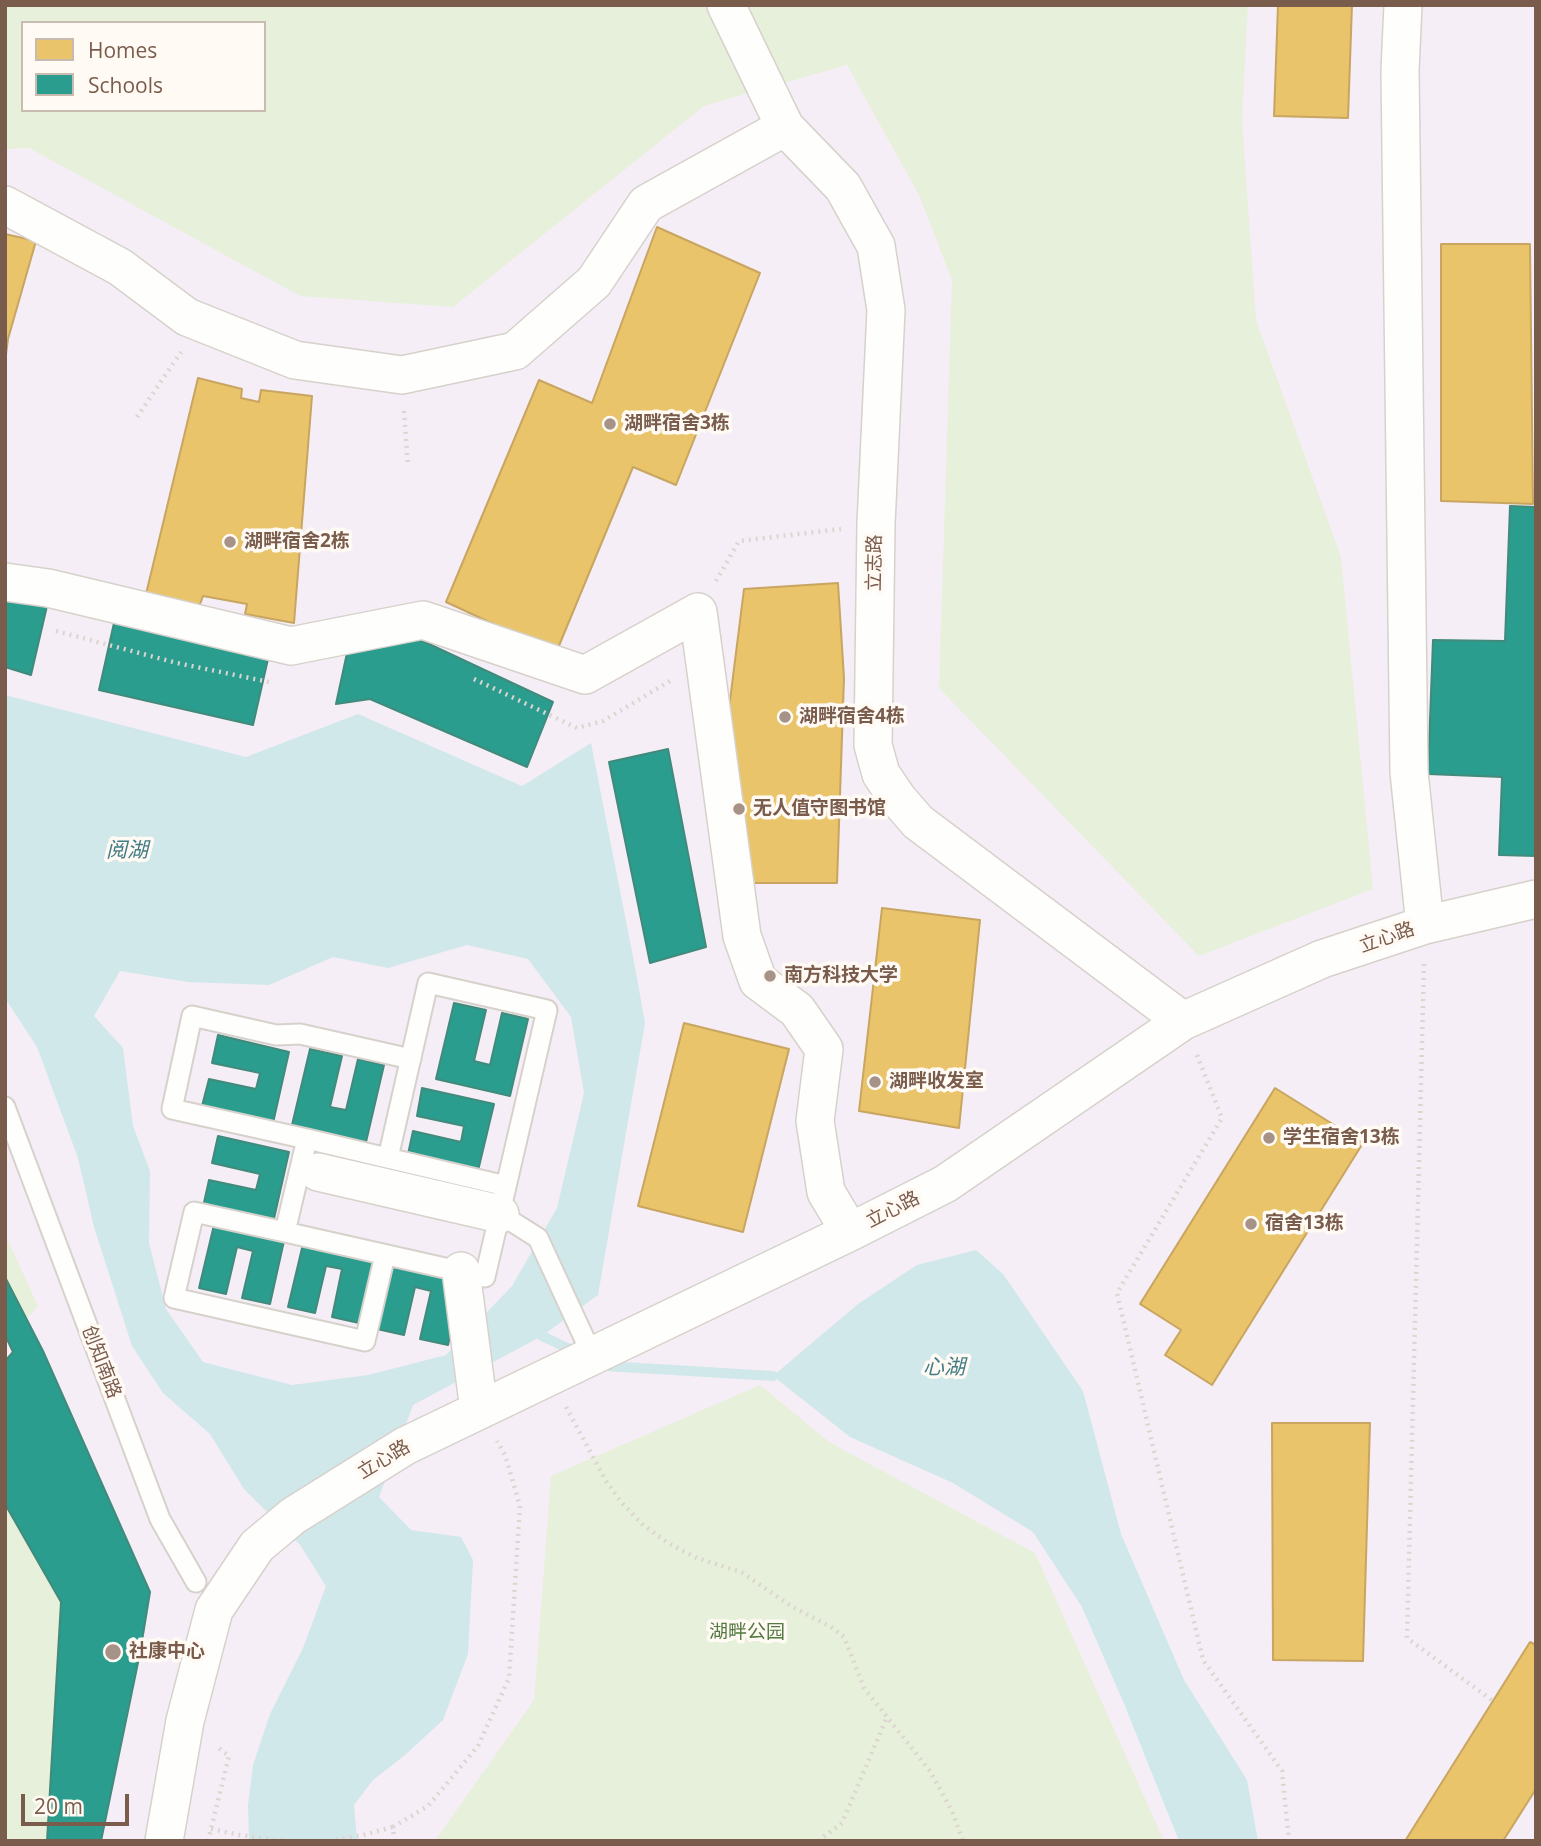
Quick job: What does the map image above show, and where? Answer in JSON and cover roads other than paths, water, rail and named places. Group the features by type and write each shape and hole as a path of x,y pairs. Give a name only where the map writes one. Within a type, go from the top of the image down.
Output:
{"street":[{"name":"立志路","path":"726,5 785,127 843,187 876,246 886,310 876,524 873,745 881,774 918,822 1183,1021"},
{"path":"1403,5 1400,71 1409,772 1425,925"},
{"path":"5,205 120,267 187,317 201,323 295,360 402,375 515,351 594,282 646,204 785,127"},
{"path":"5,582 48,588 291,646 424,620 585,675 698,612 742,936 758,981 797,1010 824,1049 815,1121 826,1192 850,1232"},
{"name":"立心路","path":"164,1841 205,1596 293,1516 405,1446 945,1184 1183,1021 1322,959 1425,925 1536,899"},
{"path":"313,1155 503,1200"},
{"path":"461,1271 479,1410"}],"lane":[{"path":"385,1255 365,1341 174,1298 194,1212 485,1277 547,1010 428,983 388,1158"},
{"path":"411,1059 300,1034 276,1035 192,1016 172,1109 313,1155 388,1158 503,1200 538,1238 592,1355"},
{"name":"创知南路","path":"5,1107 160,1519 205,1596"},
{"path":"285,1232 313,1155"}],"water":[{"name":"阅湖","path":"5,695 246,757 358,714 522,786 591,743 645,1023 598,1295 542,1336 413,1405 379,1497 411,1530 461,1537 473,1560 468,1654 443,1720 373,1780 354,1805 357,1841 249,1841 248,1805 253,1765 270,1714 303,1648 326,1586 300,1545 244,1489 210,1434 163,1393 132,1346 94,1227 78,1158 37,1047 5,998","holes":["467,945 528,959 571,1017 584,1093 557,1208 512,1286 446,1355 368,1375 292,1385 203,1362 166,1309 149,1243 150,1171 133,1126 123,1048 94,1016 120,971 188,982 269,985 333,957 388,968"]},
{"name":"心湖","path":"976,1250 1003,1274 1083,1391 1121,1534 1184,1680 1247,1780 1258,1841 1179,1841 1082,1607 1033,1532 953,1483 850,1437 773,1376 858,1304 917,1265"}],"waterway":[{"path":"542,1336 578,1353"},
{"path":"602,1364 773,1376"}],"place":[{"name":"湖畔宿舍3栋","path":"610,424"},
{"name":"湖畔宿舍2栋","path":"230,542"},
{"name":"湖畔宿舍4栋","path":"785,717"},
{"name":"无人值守图书馆","path":"739,809"},
{"name":"南方科技大学","path":"770,976"},
{"name":"湖畔收发室","path":"875,1082"},
{"name":"学生宿舍13栋","path":"1269,1138"},
{"name":"宿舍13栋","path":"1251,1224"},
{"name":"社康中心","path":"113,1652"}],"park label":[{"name":"湖畔公园","path":"747,1633"}]}
